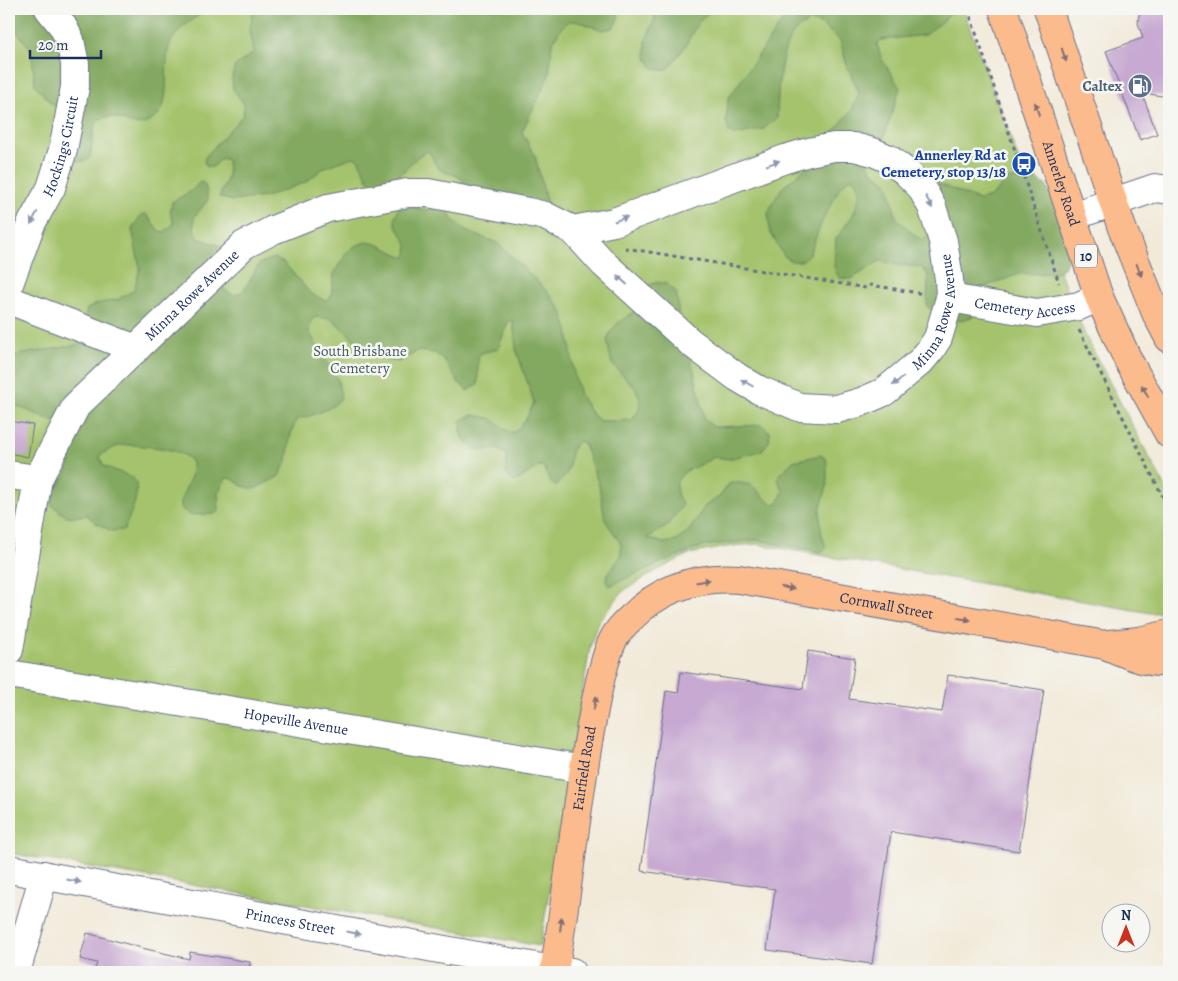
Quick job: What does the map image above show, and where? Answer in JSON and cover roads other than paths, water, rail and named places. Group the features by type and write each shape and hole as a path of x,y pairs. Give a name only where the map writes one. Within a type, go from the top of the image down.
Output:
{"main road":[{"name":"Annerley Road","path":"1003,9 1099,297 1128,360 1169,434"},
{"path":"1048,9 1122,228 1156,312 1169,338"},
{"name":"Cornwall Street","path":"668,590 705,580 739,579 1105,644 1139,641 1169,634"},
{"name":"Fairfield Road","path":"560,971 584,769 595,701 605,664 613,640 626,622 644,605 668,590"},
{"name":"Cornwall Street","path":"1105,644 1126,654 1164,663"}],"street":[{"name":"Hockings Circuit","path":"9,284 31,224 51,188 63,150 75,87 75,64 70,40 62,25 49,9"},
{"name":"Minna Rowe Avenue","path":"9,650 38,479 76,406 244,245 273,230 328,208 408,194 428,193 545,216 573,230 604,264 690,342 737,378 759,390 799,407 837,409 861,402 884,392 908,374 931,349 938,338 950,298 943,241 932,206 921,187 889,159 854,147 834,147 785,159 614,222 573,230"},
{"path":"1072,216 1156,188 1169,190"},
{"name":"Cemetery Access","path":"950,298 1037,313 1079,306 1099,297"},
{"path":"9,300 136,349"},
{"path":"9,475 38,479"},
{"name":"Hopeville Avenue","path":"9,674 584,769"},
{"name":"Princess Street","path":"9,869 560,971"},
{"path":"16,972 44,875"}],"place":[{"name":"Caltex","path":"1140,86"},
{"name":"Annerley Rd at Cemetery, stop 13/18","path":"1024,164"}],"park label":[{"name":"South Brisbane Cemetery","path":"360,360"}]}
